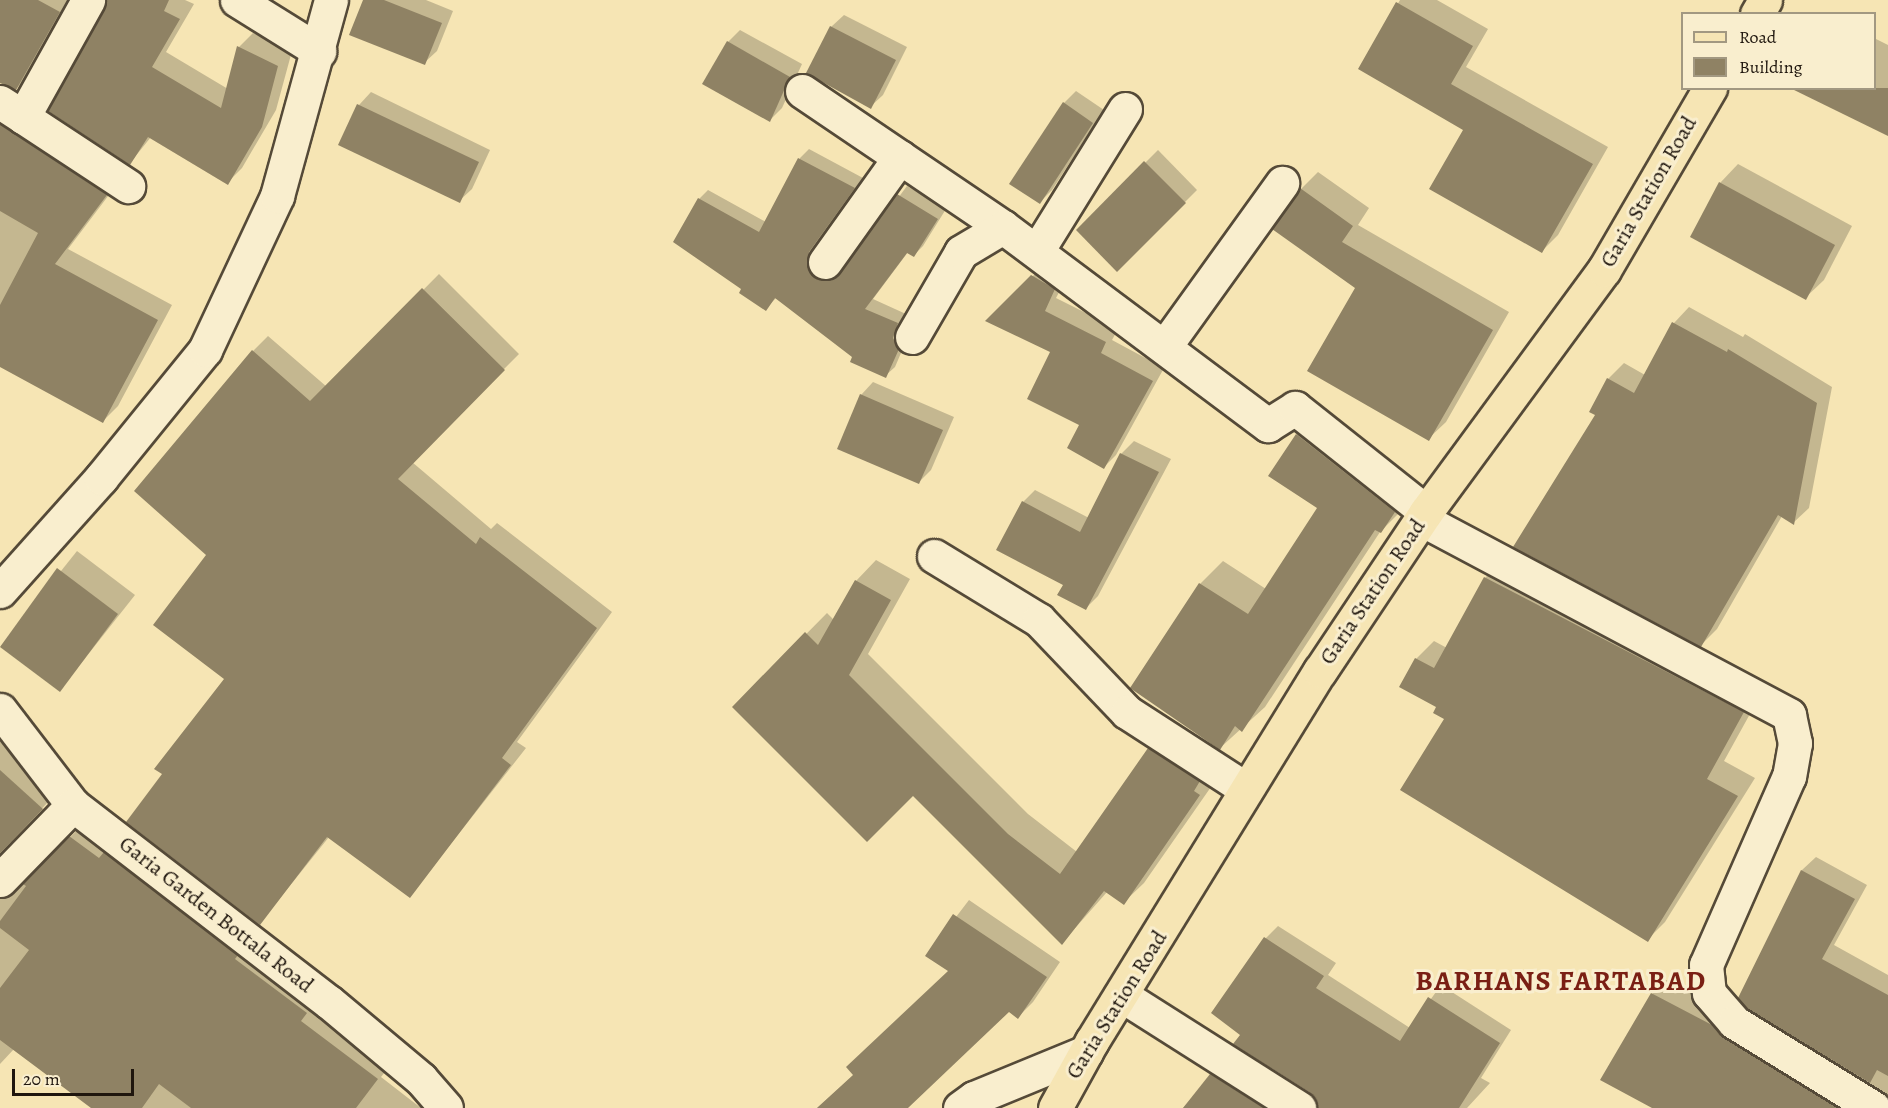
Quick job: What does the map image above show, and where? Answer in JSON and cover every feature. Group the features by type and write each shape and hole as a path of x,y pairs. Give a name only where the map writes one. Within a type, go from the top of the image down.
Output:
{"main road":[{"name":"Garia Station Road","path":"1055,1108 1086,1052 1246,789 1424,515 1604,270 1709,90"}],"street":[{"path":"88,0 12,110 128,186"},
{"path":"237,0 319,51"},
{"path":"0,591 101,478 205,350 278,196 331,0"},
{"path":"802,91 1003,227 1268,425 1295,408 1424,515 1789,715 1795,744 1789,776 1706,965 1709,993 1734,1022 1874,1108"},
{"path":"1036,251 1125,109"},
{"path":"825,262 900,157"},
{"path":"1165,346 1282,183"},
{"path":"912,337 961,252 1003,227"},
{"path":"934,556 1039,620 1127,712 1246,789"},
{"name":"Garia Garden Bottala Road","path":"0,710 73,805 329,1002 421,1079 446,1108"},
{"path":"0,880 73,805"},
{"path":"1121,995 1299,1108"},
{"path":"960,1108 974,1098 1086,1052"}],"building":[{"path":"0,0 38,0 60,12 16,90 0,83"},
{"path":"107,0 169,0 164,11 180,19 152,67 221,108 237,46 278,66 262,127 228,185 148,137 130,165 48,111"},
{"path":"363,0 384,0 442,23 425,65 349,35"},
{"path":"1396,2 1473,46 1451,84 1593,164 1542,253 1429,189 1463,130 1358,69"},
{"path":"830,26 896,60 871,109 806,73"},
{"path":"727,41 790,77 770,122 702,84"},
{"path":"1888,88 1888,136 1794,90"},
{"path":"1063,102 1093,123 1040,204 1009,184"},
{"path":"357,104 479,162 460,203 338,145"},
{"path":"0,124 107,195 55,264 158,320 103,423 0,367 0,305 38,233 0,211"},
{"path":"798,158 855,188 809,252 808,269 815,278 832,279 840,273 897,194 938,219 914,257 907,253 865,309 898,323 893,338 899,349 886,378 850,362 852,357 775,298 766,311 739,293 741,289 673,242 698,198 759,232"},
{"path":"1144,161 1186,203 1117,272 1076,230"},
{"path":"1719,182 1835,245 1806,300 1690,237"},
{"path":"1300,188 1353,226 1342,242 1493,330 1429,441 1307,371 1355,288 1272,229"},
{"path":"1031,275 1055,289 1045,311 1106,342 1101,353 1153,381 1104,469 1067,448 1079,425 1027,399 1050,352 985,321"},
{"path":"422,288 505,370 398,479 476,544 480,537 597,628 502,758 511,765 410,898 327,837 260,925 126,822 162,774 154,769 224,679 153,625 206,555 134,491 252,350 310,401"},
{"path":"1672,322 1727,352 1728,349 1817,403 1794,525 1778,515 1701,647 1513,547 1595,415 1589,412 1607,378 1634,393"},
{"path":"860,394 943,430 919,484 837,449"},
{"path":"1296,434 1395,512 1381,533 1375,530 1242,732 1235,726 1220,750 1130,688 1199,583 1248,614 1317,508 1268,476"},
{"path":"1120,453 1159,472 1086,610 1057,595 1063,585 996,550 1022,501 1080,532"},
{"path":"57,568 118,614 60,692 0,647"},
{"path":"1484,577 1744,712 1707,779 1738,796 1648,942 1400,790 1444,719 1433,713 1436,707 1399,687 1415,658 1434,668"},
{"path":"855,580 891,600 849,675 1008,834 1060,874 1148,748 1200,781 1194,791 1200,795 1124,905 1104,891 1062,945 913,796 867,842 732,707 805,632 818,645"},
{"path":"0,770 43,809 0,853"},
{"path":"69,836 99,858 104,852 238,955 235,959 307,1013 301,1021 378,1079 356,1108 191,1108 159,1084 142,1108 91,1108 0,1040 0,988 29,950 0,928 0,921 26,886 23,884"},
{"path":"1801,870 1855,899 1822,959 1888,995 1888,1076 1877,1070 1870,1083 1746,1008 1738,998"},
{"path":"953,914 1047,977 1018,1019 1009,1012 908,1108 817,1108 853,1075 846,1067 948,971 925,956"},
{"path":"1264,937 1324,976 1316,988 1400,1041 1428,997 1500,1043 1459,1108 1318,1108 1309,1092 1233,1044 1240,1035 1211,1013"},
{"path":"1651,993 1712,1025 1724,1038 1838,1108 1652,1108 1600,1080"},
{"path":"1210,1074 1264,1108 1183,1108"}],"district":[{"name":"BARHANS FARTABAD","path":"1561,981"}]}
